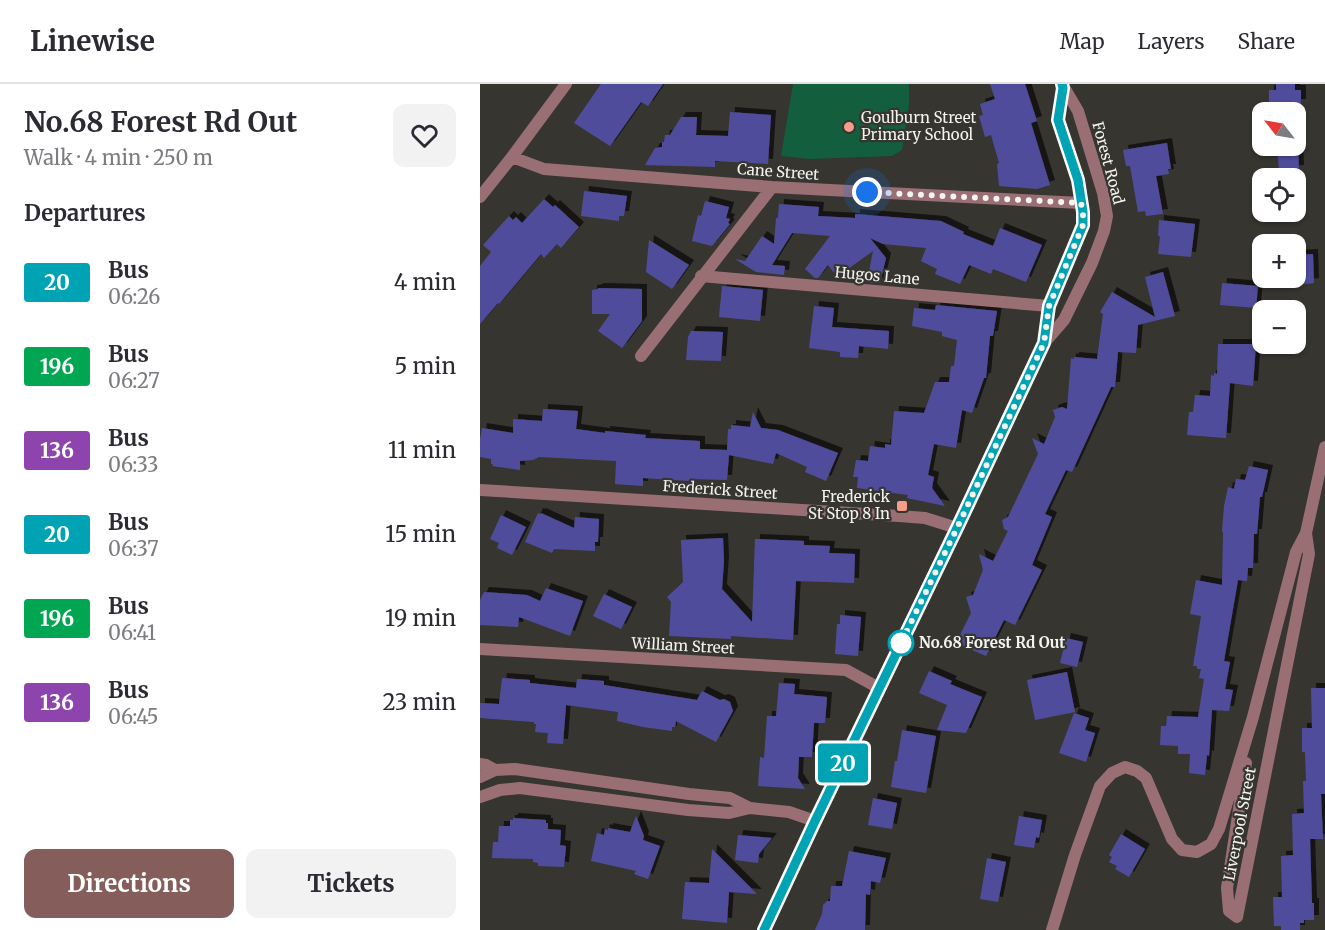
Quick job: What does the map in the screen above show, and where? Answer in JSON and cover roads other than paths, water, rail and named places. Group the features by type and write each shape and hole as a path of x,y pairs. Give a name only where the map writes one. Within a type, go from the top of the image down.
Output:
{"street":[{"path":"480,197 566,84"},
{"name":"Forest Road","path":"1044,343 1049,306 1083,225 1078,180 1058,120 1063,86"},
{"name":"Forest Road","path":"764,930 1044,343 1064,320 1092,263 1104,231 1107,216 1103,193 1078,111 1063,86"},
{"name":"Cane Street","path":"512,157 544,169 772,187 1081,203"},
{"path":"641,356 772,187"},
{"name":"Hugos Lane","path":"701,276 1049,306"},
{"name":"Liverpool Street","path":"1052,930 1075,855 1100,786 1112,773 1125,767 1137,771 1146,778 1172,838 1182,850 1197,852 1211,844 1219,829 1253,717 1296,552 1306,533 1325,447"},
{"name":"Frederick Street","path":"480,490 926,518 957,528"},
{"name":"Liverpool Street","path":"1253,717 1227,888 1229,911 1237,917 1309,554 1306,533"},
{"name":"William Street","path":"480,649 846,670 879,688"},
{"path":"480,764 495,770"},
{"path":"480,777 495,770 515,769 730,798 750,808"},
{"path":"480,797 500,790 520,788 688,810 729,813 750,808 789,812 815,821"}],"place":[{"name":"Goulburn Street Primary School","path":"849,127"},
{"name":"Frederick St Stop 8 In","path":"902,506"},
{"name":"No.68 Forest Rd Out","path":"901,643"}]}
